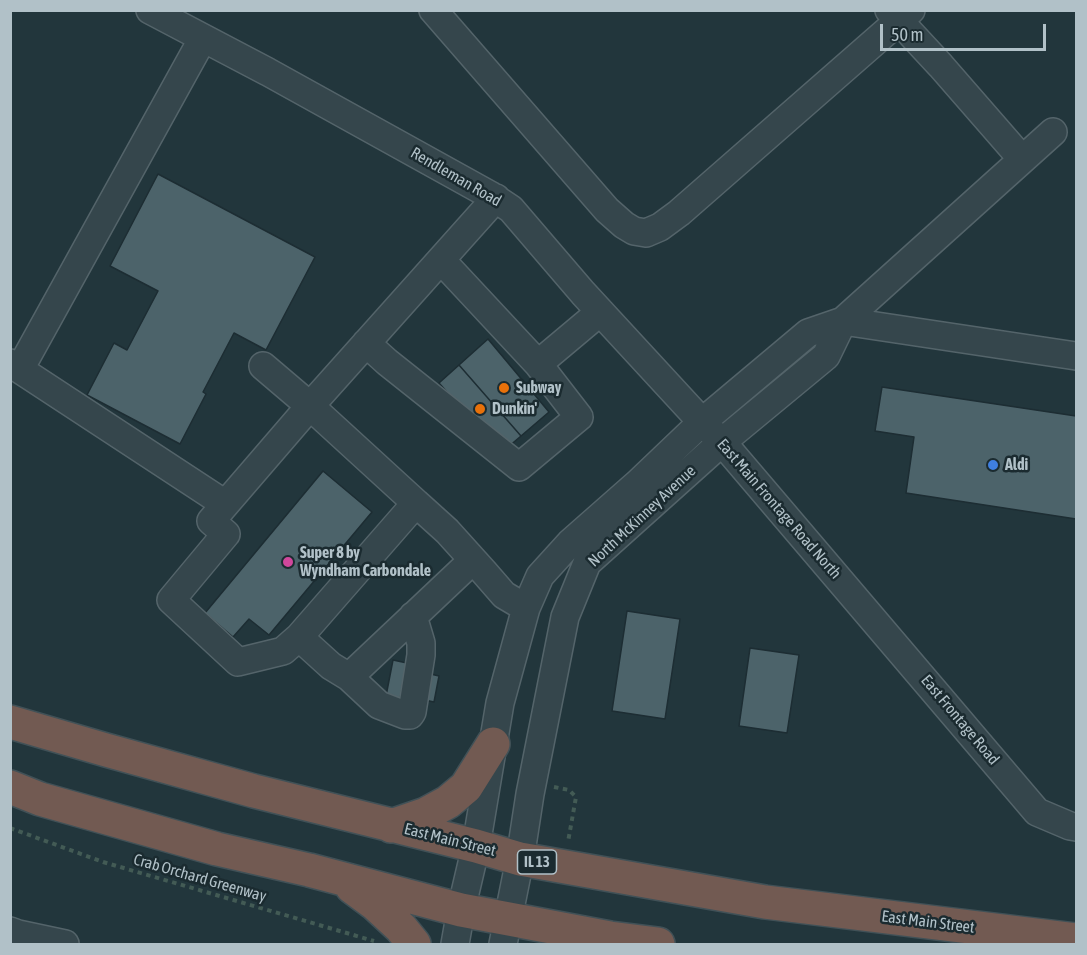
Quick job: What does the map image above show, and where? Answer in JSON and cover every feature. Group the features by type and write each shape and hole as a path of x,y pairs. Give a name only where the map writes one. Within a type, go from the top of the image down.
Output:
{"highway":[{"name":"East Main Street","path":"10,722 254,791 520,859 765,902 1077,940"},
{"path":"391,826 426,814 448,802 466,787 493,744"},
{"path":"10,787 40,799 217,849 461,909 506,931 658,945"},
{"path":"340,878 375,904 401,928 399,944"}],"street":[{"name":"Rendleman Road","path":"150,10 268,72 496,198 511,209 600,312 702,422"},
{"path":"433,10 608,210 634,231 646,232 660,227 679,213 899,14 1022,159"},
{"path":"203,39 15,366 225,504"},
{"name":"North McKinney Avenue","path":"506,931 565,617 587,563 722,442 826,356 843,321 1053,132"},
{"path":"416,502 298,637 283,651 238,662 171,600 226,534 211,520 496,198"},
{"path":"366,343 519,467 579,417 538,364 441,260"},
{"path":"538,364 600,312"},
{"path":"843,321 1077,356"},
{"name":"North McKinney Avenue","path":"455,945 476,846 500,703 526,608 540,576 570,543 702,422 808,333 843,321"},
{"path":"263,366 447,531 504,595 526,608"},
{"name":"East Main Frontage Road North","path":"702,422 722,442 855,597"},
{"path":"349,677 472,560"},
{"name":"East Frontage Road","path":"855,597 1037,812 1070,826 1077,826"},
{"path":"298,637 330,666 349,677 379,705 410,715 421,655 421,643 413,616"},
{"path":"10,931 65,945"}],"path":[{"path":"557,788 569,790 576,797 572,820"},
{"name":"Crab Orchard Greenway","path":"10,828 103,862 399,944"}],"building":[{"path":"158,174 315,257 266,350 234,333 203,392 206,394 180,444 87,395 114,343 127,350 158,291 110,266"},
{"name":"Subway","path":"488,339 549,412 521,436 459,365"},
{"name":"Dunkin'","path":"459,365 521,436 501,453 439,383"},
{"name":"Aldi","path":"882,387 1076,416 1076,519 906,493 914,437 875,431"},
{"name":"Super 8 by Wyndham Carbondale","path":"323,471 372,512 269,635 249,619 233,637 205,613"},
{"path":"627,611 680,619 665,719 612,711"},
{"path":"750,648 799,655 787,733 739,726"},
{"path":"393,660 407,663 400,699 386,696"},
{"path":"406,668 439,676 434,702 401,695"}],"place":[{"name":"Subway","path":"504,388"},
{"name":"Dunkin'","path":"480,409"},
{"name":"Aldi","path":"993,465"},
{"name":"Super 8 by Wyndham Carbondale","path":"288,562"}]}
